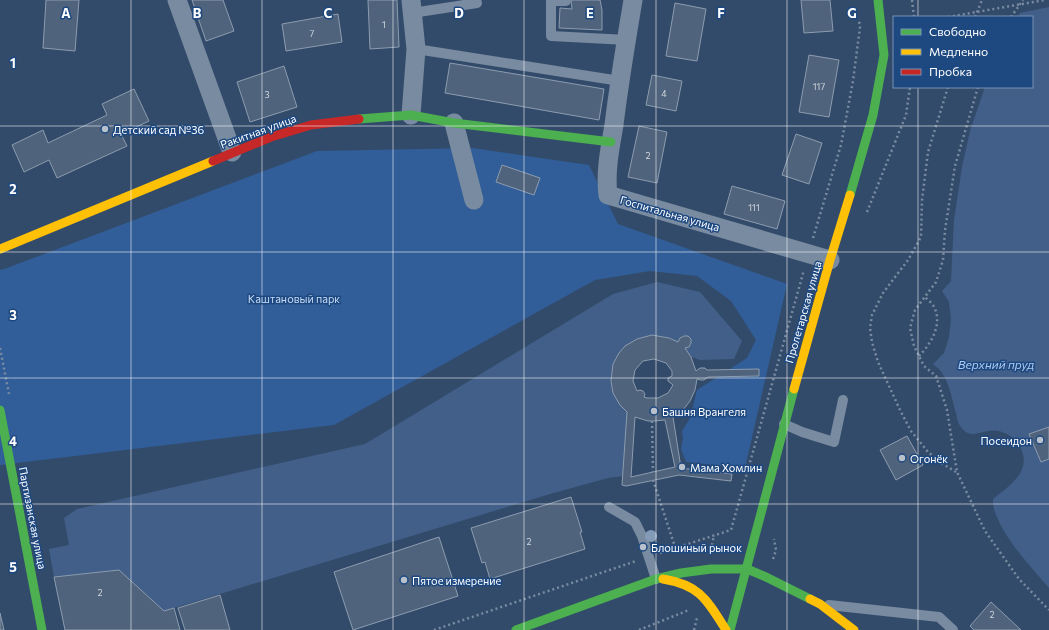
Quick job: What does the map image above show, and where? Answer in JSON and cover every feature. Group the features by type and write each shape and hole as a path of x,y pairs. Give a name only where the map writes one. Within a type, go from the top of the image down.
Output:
{"street":[{"path":"177,0 232,152"},
{"name":"Госпитальная улица","path":"633,0 611,142 606,182 608,195 830,260"},
{"name":"Пролетарская улица","path":"730,630 784,424 830,260 856,177 874,107 884,55 878,0"},
{"path":"411,115 416,49 412,7"},
{"name":"Ракитная улица","path":"0,249 271,136 311,125 354,119 411,115 454,123 611,142"},
{"path":"454,123 474,200"},
{"name":"Партизанская улица","path":"0,410 42,630"},
{"path":"738,556 749,560 766,577"},
{"path":"656,579 678,566 685,564"},
{"path":"516,630 656,579 681,573 711,569 747,569 766,577 820,604 854,630"},
{"path":"656,579 669,580 693,588 702,595 726,630"}],"lane":[{"path":"412,7 477,3 476,0"},
{"path":"565,0 566,1 551,1 551,36 626,40"},
{"path":"416,49 620,81"},
{"path":"784,424 802,432 834,442 843,400"},
{"path":"609,506 635,522 642,536 656,579"},
{"path":"820,604 939,617 953,630"}],"path":[{"path":"912,0 914,16"},
{"path":"975,16 982,0"},
{"path":"1012,16 1023,0"},
{"path":"954,16 1045,0"},
{"path":"866,214 906,115 910,88"},
{"path":"948,88 928,152 922,200 921,237 908,260 883,293 872,315 870,328 872,342 878,362 900,410 912,431 928,452 942,464 957,472"},
{"path":"978,88 955,166 942,260 936,282 915,310 910,328 914,346 924,366 936,376 947,410 957,472 985,531 1019,579 1049,610"},
{"path":"919,356 927,348 936,327 937,316 934,306 925,297"},
{"path":"652,421 653,472"},
{"path":"653,480 675,547"},
{"path":"434,630 675,547 731,530"},
{"path":"766,577 776,550 773,535"},
{"path":"639,630 692,609"}],"green space":[{"name":"Каштановый парк","path":"473,148 589,165 618,224 787,284 745,468 686,462 681,449 683,439 682,431 690,418 697,390 747,358 756,340 731,301 697,276 650,271 595,280 334,425 0,465 0,270 317,151"}],"water":[{"name":"Верхний пруд","path":"1049,7 1049,588 1011,543 999,522 993,507 993,499 1011,484 1020,473 1024,459 1020,446 1009,435 999,431 994,430 977,434 967,433 958,421 947,381 939,369 933,364 944,353 949,337 951,319 949,302 942,291 951,281 954,220 962,167 970,131 985,88 1033,88 1033,16 1018,16 1020,13"},
{"path":"657,282 700,292 742,341 734,359 700,360 691,357 678,342 669,338 652,335 637,339 625,346 613,364 611,381 613,393 627,412 623,476 608,478 550,494 164,611 119,570 54,577 49,549 69,545 64,518 77,509 365,444 613,294"}],"building":[{"path":"46,0 79,0 75,51 43,48"},
{"path":"192,0 223,0 234,31 206,41"},
{"path":"368,0 397,0 399,47 370,49"},
{"path":"571,0 600,0 602,10 602,30 559,28 560,8 572,9"},
{"path":"801,0 830,0 833,31 804,33"},
{"path":"675,3 706,9 697,61 666,56"},
{"path":"338,14 342,42 286,51 282,24"},
{"path":"809,55 839,60 829,117 799,112"},
{"path":"450,63 604,89 599,120 445,93"},
{"path":"284,66 297,107 250,122 237,82"},
{"path":"652,75 682,81 676,111 646,105"},
{"path":"134,89 149,121 121,134 127,146 57,178 49,160 24,172 12,145 43,130 48,143 107,115 102,104"},
{"path":"639,126 667,132 657,183 628,177"},
{"path":"796,134 822,143 809,184 782,175"},
{"path":"502,165 540,178 534,195 496,182"},
{"path":"732,186 785,201 777,229 724,214"},
{"name":"Башня Врангеля","path":"652,335 669,338 678,342 680,338 688,336 691,339 691,343 689,347 685,348 691,357 696,371 700,368 705,368 707,370 759,369 759,376 708,377 704,380 697,379 695,390 690,401 683,410 673,417 681,468 732,474 731,481 679,475 626,486 622,485 627,412 620,405 613,393 611,381 613,364 619,353 625,346 637,339","holes":["654,359 666,363 672,371 672,376 668,378 668,381 673,385 668,393 658,398 647,398 644,397 645,394 643,391 637,391 633,381 635,370 643,361","635,417 648,421 665,420 675,467 631,477"]},
{"name":"Посеидон","path":"1049,427 1049,459 1041,462 1029,434"},
{"name":"Огонёк","path":"907,436 923,465 896,480 880,450"},
{"path":"571,497 582,532 580,532 585,549 490,579 485,562 482,563 471,528"},
{"path":"439,537 458,596 353,630 334,572"},
{"path":"119,570 164,611 174,608 180,630 65,630 54,577"},
{"path":"220,595 230,630 185,630 178,608"},
{"path":"991,602 1021,630 974,630 970,626"},
{"path":"0,613 4,630 0,630"}],"traffic: fast":[{"path":"850,195 873,115 884,55 878,0"},
{"path":"359,119 411,115 454,123 611,142"},
{"path":"730,630 794,389"},
{"path":"0,410 42,630"},
{"path":"516,630 656,579 681,573 711,569 747,569 810,599"}],"traffic: slow":[{"path":"0,249 213,161"},
{"path":"794,389 850,195"},
{"path":"663,579 686,585 694,590 707,602 726,630"},
{"path":"810,599 820,604 854,630"}],"traffic: jam":[{"path":"213,161 271,137 311,125 359,119"}],"place":[{"name":"Детский сад №36","path":"105,129"},
{"name":"Башня Врангеля","path":"654,411"},
{"name":"Посеидон","path":"1040,440"},
{"name":"Огонёк","path":"902,458"},
{"name":"Мама Хомлин","path":"682,467"},
{"name":"Блошиный рынок","path":"643,547"},
{"name":"Пятое измерение","path":"404,580"}]}
